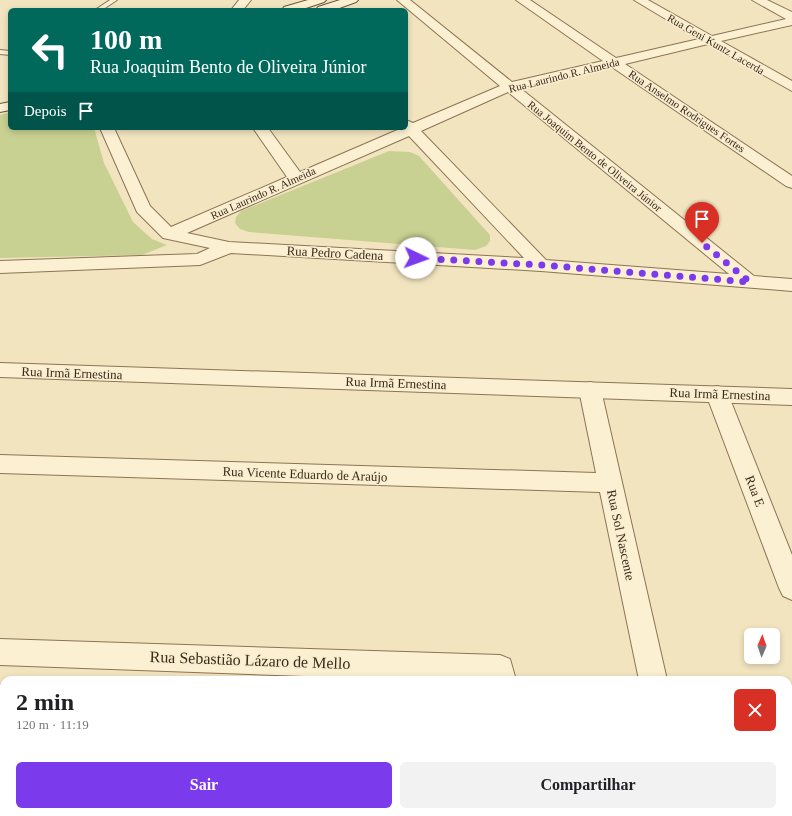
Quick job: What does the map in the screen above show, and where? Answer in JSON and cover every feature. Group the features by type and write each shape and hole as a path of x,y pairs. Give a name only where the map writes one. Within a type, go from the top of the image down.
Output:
{"street":[{"path":"238,8 245,0"},
{"path":"294,8 320,0"},
{"path":"328,8 352,0"},
{"name":"Rua Joaquim Bento de Oliveira Júnior","path":"403,0 750,282"},
{"name":"Rua Anselmo Rodrigues Fortes","path":"522,0 792,183"},
{"name":"Rua Geni Kuntz Lacerda","path":"640,0 792,88"},
{"path":"758,0 792,17"},
{"name":"Rua Laurindo R. Almeida","path":"408,126 510,87 792,21"},
{"path":"408,126 541,265"},
{"path":"108,130 143,208 169,234 229,247"},
{"path":"261,130 296,178"},
{"name":"Rua Laurindo R. Almeida","path":"169,234 296,178 399,130"},
{"name":"Rua Pedro Cadena","path":"0,267 200,259 229,247 541,265 792,285"},
{"name":"Rua Irmã Ernestina","path":"0,370 792,397"},
{"name":"Rua Sol Nascente","path":"590,390 652,676"},
{"name":"Rua E","path":"717,394 792,588"},
{"name":"Rua Vicente Eduardo de Araújo","path":"0,464 609,483"},
{"name":"Rua Sebastião Lázaro de Mello","path":"0,652 501,674"},
{"path":"0,816 5,816"}],"lane":[{"path":"101,8 114,0"}],"green space":[{"path":"8,113 8,130 95,130 104,163 133,222 152,239 167,245 142,255 0,258 0,115"},
{"path":"389,151 410,152 419,156 490,235 490,241 486,246 475,250 249,232 240,229 235,223 236,217 241,211"}],"route":[{"path":"416,258 541,265 750,282 702,243"}]}
